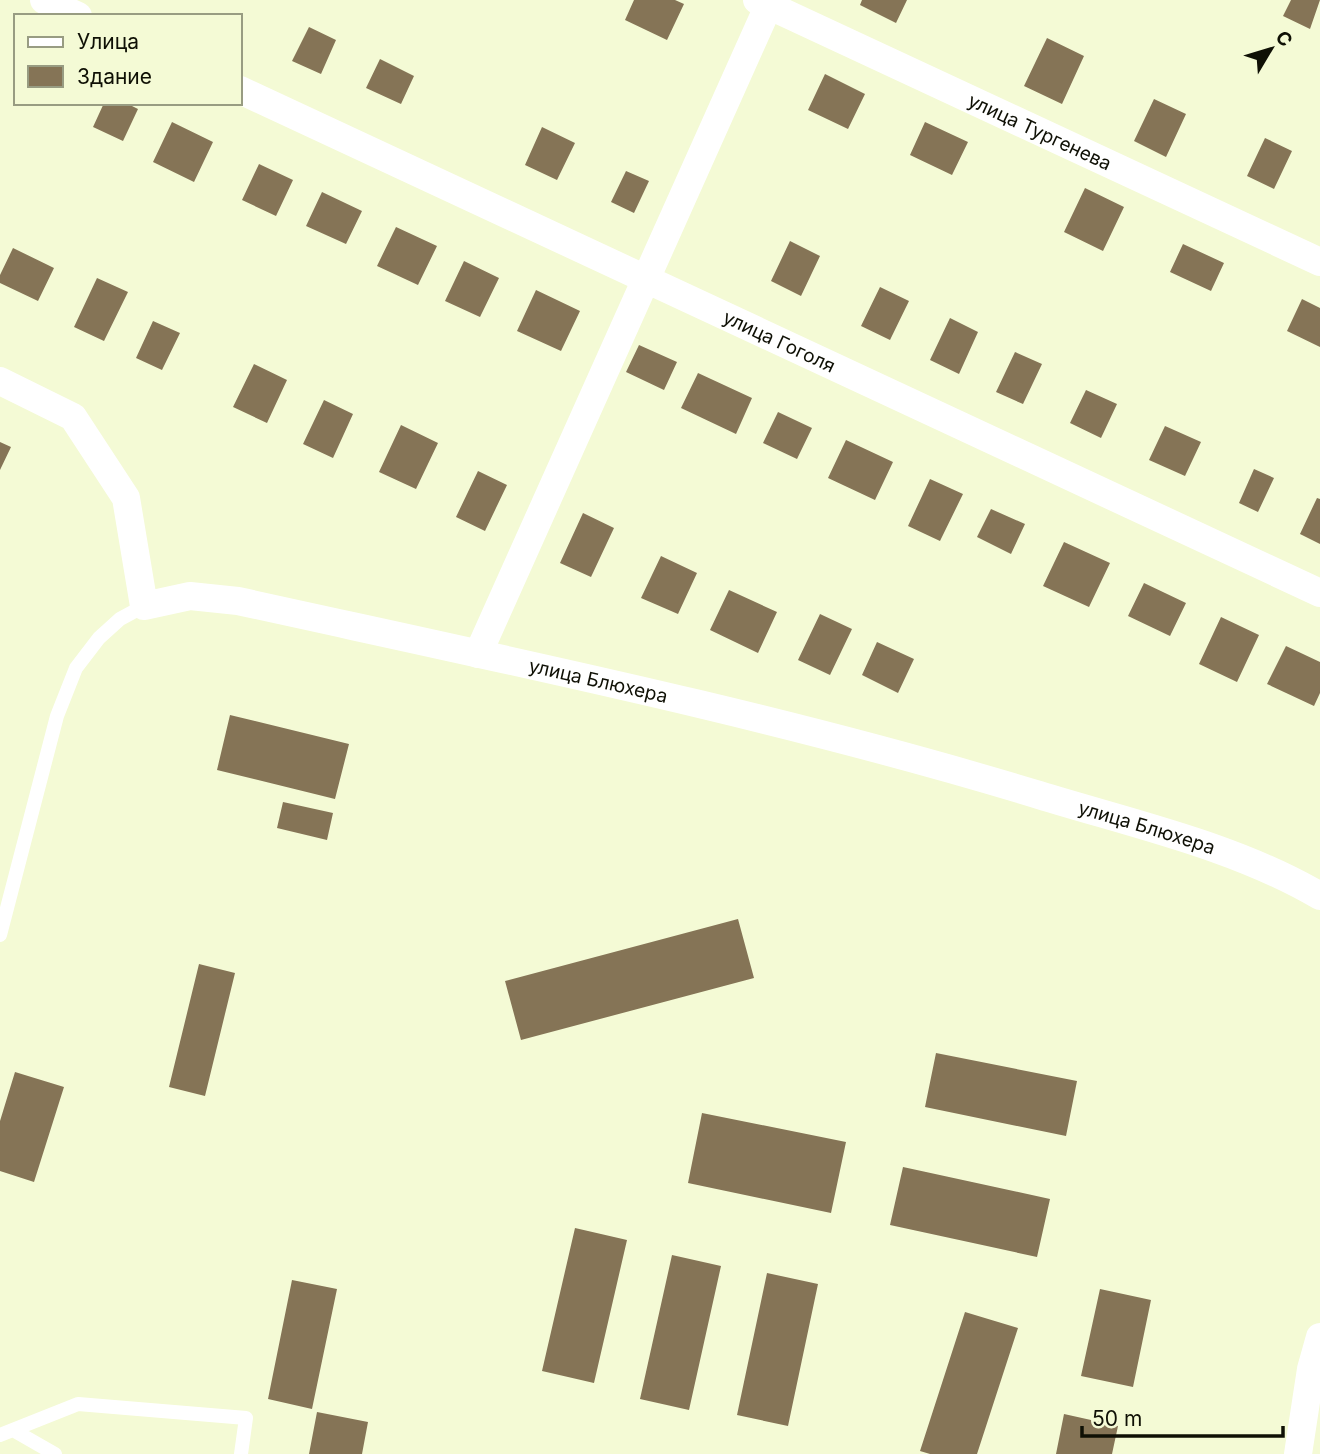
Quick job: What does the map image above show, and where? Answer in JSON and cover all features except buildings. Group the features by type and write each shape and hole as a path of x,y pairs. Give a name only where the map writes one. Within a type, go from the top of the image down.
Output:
{"street":[{"path":"44,0 74,14"},
{"path":"478,654 766,2"},
{"name":"улица Тургенева","path":"766,2 1320,262"},
{"name":"улица Гоголя","path":"242,91 1320,593"},
{"path":"0,381 73,417 126,498 144,606"},
{"name":"улица Блюхера","path":"144,606 190,596 238,601 751,715 961,772 1188,840 1289,877 1320,896"},
{"path":"1298,1454 1320,1337"}],"lane":[{"path":"0,935 57,716 76,668 99,638 120,619 144,606"},
{"path":"6,1432 78,1404 246,1418 241,1454"},
{"path":"6,1432 55,1454"}]}
